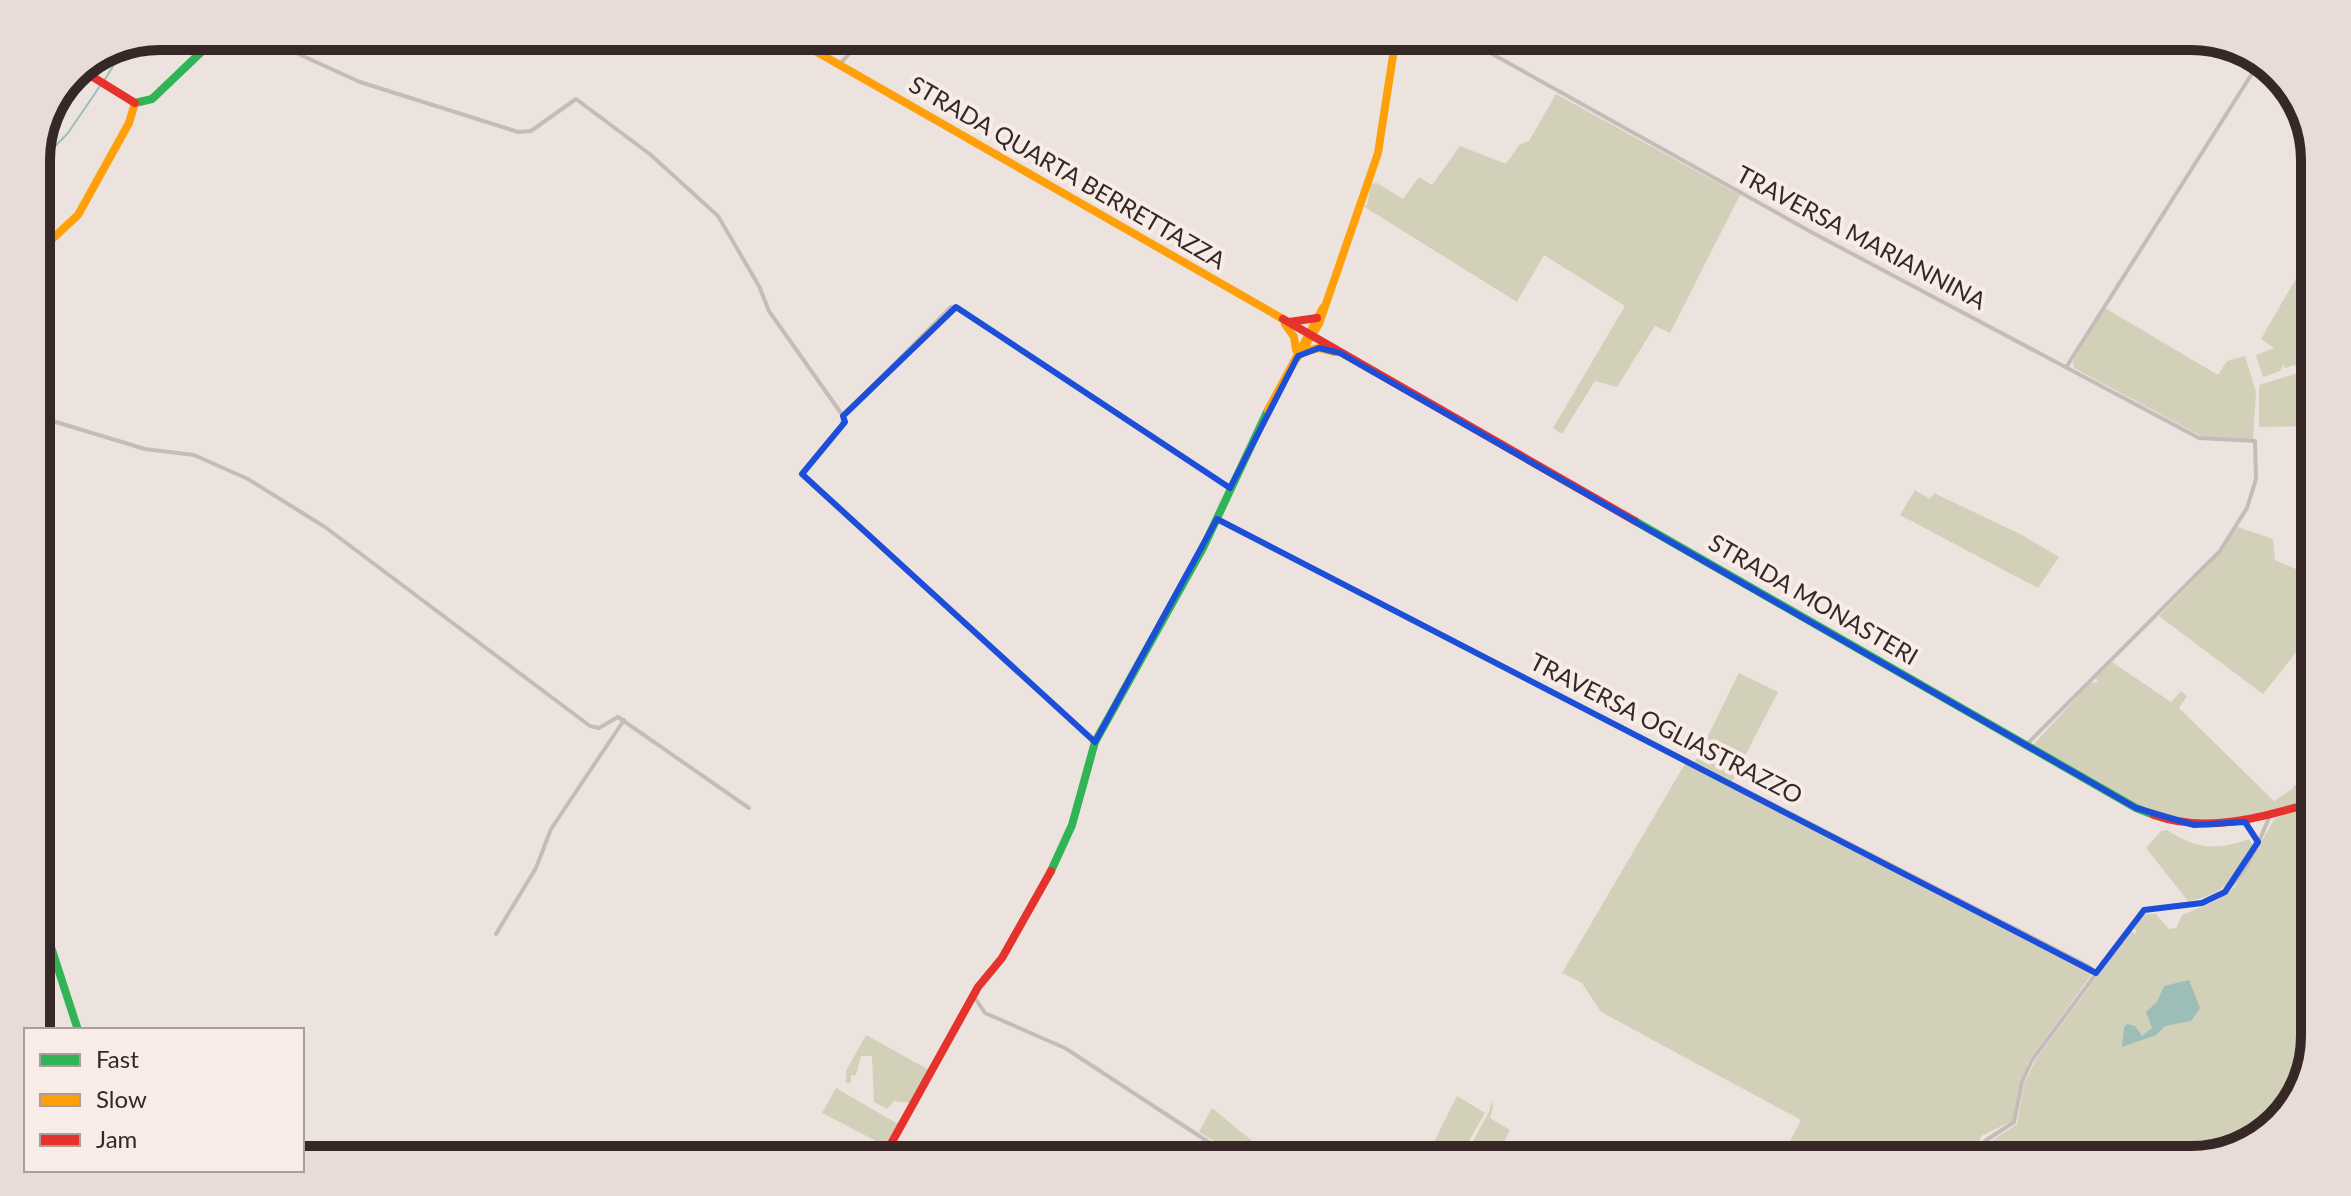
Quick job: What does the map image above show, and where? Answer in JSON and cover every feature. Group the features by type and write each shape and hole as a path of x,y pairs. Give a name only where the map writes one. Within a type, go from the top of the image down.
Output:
{"main road":[{"path":"90,75 135,103 152,99 203,50"},
{"name":"STRADA QUARTA BERRETTAZZA","path":"813,50 1309,336"},
{"path":"890,1146 973,995 1009,947 1065,844 1095,742 1217,519 1292,364 1318,321 1378,153 1394,50"},
{"path":"50,241 78,215 129,123 135,103"},
{"path":"1283,321 1318,321"},
{"path":"1283,321 1299,352"},
{"path":"1318,321 1324,339 1340,353"},
{"name":"STRADA MONASTERI","path":"1309,336 2026,745 2158,817 2207,826 2245,822 2301,806"},
{"path":"1299,352 1319,348 1340,353"},
{"path":"50,944 77,1028"}],"street":[{"path":"290,50 360,82 524,133 540,125 571,100 582,101 651,155 718,216 759,286 769,311 843,416"},
{"path":"839,65 852,50"},
{"name":"TRAVERSA MARIANNINA","path":"1485,50 1813,233 2199,438 2255,441 2256,479 2247,508 2220,551 2026,745"},
{"path":"2067,366 2254,70"},
{"path":"1095,742 802,474 842,426 843,416 956,307 1230,488"},
{"path":"50,420 145,449 194,455 248,479 325,527 590,726 599,728 614,716 624,720 749,808"},
{"name":"TRAVERSA OGLIASTRAZZO","path":"1217,519 2088,966 2096,973"},
{"path":"496,934 536,868 551,829 624,720"},
{"path":"1983,1146 1985,1141 2014,1122 2022,1082 2032,1060 2142,912 2202,903 2225,892 2239,876 2270,815"},
{"path":"2245,822 2258,842"},
{"path":"973,995 985,1013 1065,1048 1214,1146"}],"highlighted area":[{"path":"956,307 1230,488 1298,356 1319,348 1340,353 2136,808 2194,825 2245,822 2258,842 2225,892 2202,903 2144,910 2096,973 1217,519 1095,742 802,474 845,422 843,416"}],"shaded area":[{"path":"1556,94 1740,195 1670,333 1655,326 1617,387 1595,381 1562,434 1553,428 1625,306 1544,255 1517,302 1363,206 1367,205 1371,184 1377,183 1403,199 1419,177 1432,185 1460,146 1506,164 1519,145 1529,141"},
{"path":"2298,275 2301,277 2301,426 2259,427 2259,385 2298,373 2295,365 2285,368 2284,364 2280,371 2263,377 2256,355 2274,348 2261,339"},
{"path":"2105,308 2218,375 2227,361 2245,356 2256,392 2253,439 2205,438 2074,368 2073,361"},
{"path":"1915,490 1930,499 1934,493 2022,535 2059,557 2038,588 1900,515"},
{"path":"2238,527 2273,539 2275,560 2301,572 2301,653 2298,650 2263,694 2159,616 2209,565"},
{"path":"2112,662 2171,702 2181,691 2187,696 2179,708 2274,801 2292,789 2301,778 2301,802 2231,820 2177,818 2127,800 2033,745 2090,683 2098,682 2096,678"},
{"path":"1739,673 1778,692 1732,781 1695,762"},
{"path":"1686,762 2086,967 2092,974 2028,1062 2012,1121 1981,1136 1978,1146 1787,1146 1801,1120 1601,1012 1582,983 1562,973"},
{"path":"2301,810 2300,1051 2290,1085 2274,1109 2233,1138 2206,1145 1986,1146 2017,1124 2024,1084 2036,1059 2131,931 2135,934 2137,931 2134,928 2144,914 2156,914 2169,929 2176,928 2182,915 2218,900 2235,887 2275,818"},
{"path":"2167,830 2188,841 2207,846 2249,839 2253,846 2228,883 2211,894 2188,901 2146,848 2161,831"},
{"path":"866,1035 929,1070 910,1103 894,1101 887,1109 874,1102 872,1056 861,1056 856,1075 851,1075 851,1083 846,1083 846,1071"},
{"path":"836,1088 898,1124 886,1146 822,1113"},
{"path":"1457,1096 1485,1113 1466,1146 1432,1146"},
{"path":"1491,1101 1490,1118 1510,1130 1502,1146 1486,1146 1473,1141 1490,1110"},
{"path":"1212,1108 1260,1146 1222,1146 1199,1132"}],"water":[{"path":"2189,980 2200,1008 2191,1021 2165,1026 2156,1035 2122,1047 2127,1024 2135,1026 2142,1036 2152,1028 2146,1012 2157,1002 2164,986"}],"waterway":[{"path":"104,81 118,58"},
{"path":"50,151 68,133 100,86"}],"traffic: fast":[{"path":"135,103 152,99 203,50"},
{"path":"1051,871 1072,825 1095,742 1203,548 1268,410"},
{"path":"1635,521 2136,808 2154,815"},
{"path":"50,944 77,1028"}],"traffic: slow":[{"path":"813,50 1283,319"},
{"path":"1297,358 1319,324 1378,153 1394,50"},
{"path":"50,241 78,215 129,123 135,103"},
{"path":"1268,410 1323,308"},
{"path":"1285,324 1294,337 1296,350"},
{"path":"1302,352 1319,348 1334,352"}],"traffic: jam":[{"path":"90,75 135,103"},
{"path":"1289,322 1317,318"},
{"path":"1283,319 1635,521"},
{"path":"2154,815 2174,821 2215,823 2255,818 2301,806"},
{"path":"890,1146 978,987 1002,958 1051,871"}]}
